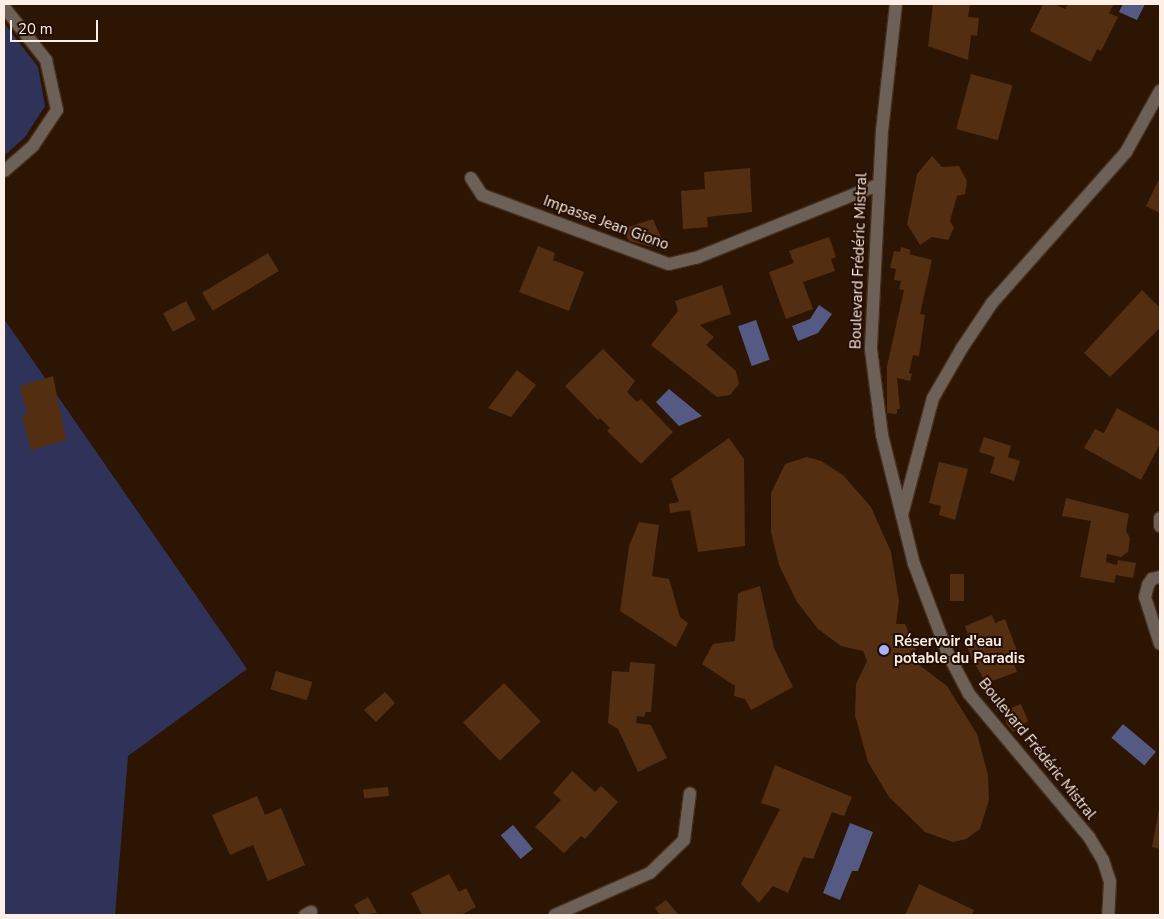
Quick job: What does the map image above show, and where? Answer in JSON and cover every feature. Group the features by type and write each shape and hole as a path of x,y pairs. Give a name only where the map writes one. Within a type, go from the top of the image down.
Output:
{"street":[{"name":"Boulevard Frédéric Mistral","path":"896,4 878,185 871,350 882,435 901,518 928,608 948,654 969,694 1094,845 1110,882 1108,915"},
{"path":"4,7 46,60 57,110 33,146 4,170"},
{"path":"901,518 933,398 962,348 992,303 1126,152 1160,91"},
{"name":"Impasse Jean Giono","path":"471,178 482,195 668,264 696,258 878,185"},
{"path":"1160,518 1160,526"},
{"path":"1160,577 1152,579 1145,597 1160,644"},
{"path":"556,915 650,873 684,840 690,793"}],"shaded area":[{"path":"1123,4 1145,4 1137,20 1119,12"},
{"path":"4,23 38,67 45,106 25,137 4,156"},
{"path":"819,305 832,314 818,333 798,341 792,326 810,319"},
{"path":"4,319 247,669 128,756 115,915 4,915"},
{"path":"756,320 770,360 752,366 738,326"},
{"path":"669,389 702,416 679,426 656,402"},
{"path":"1123,724 1156,752 1144,765 1111,738"},
{"path":"850,823 873,832 858,871 852,871 840,900 823,893"},
{"path":"513,825 533,849 521,859 501,835"}],"building":[{"path":"933,4 970,4 968,17 979,18 977,36 971,35 968,60 928,46"},
{"path":"1043,4 1054,4 1065,9 1068,4 1114,4 1109,13 1118,17 1101,51 1097,49 1091,62 1030,31"},
{"path":"971,74 1013,85 998,140 956,129"},
{"path":"932,156 942,167 959,166 967,181 965,194 957,196 950,221 954,228 948,240 932,237 920,245 907,224 917,174"},
{"path":"750,168 752,212 707,217 708,227 683,229 681,191 705,189 704,172"},
{"path":"1160,177 1160,213 1146,206"},
{"path":"653,219 667,251 629,241 622,229"},
{"path":"829,237 836,257 831,259 835,271 803,282 813,309 786,319 769,272 794,263 789,251"},
{"path":"538,246 555,253 553,260 584,272 569,311 519,292"},
{"path":"901,247 911,250 909,254 932,260 920,314 925,315 919,356 913,355 909,373 912,374 910,381 897,378 900,409 897,409 897,414 887,413 887,366 904,290 899,289 901,281 894,280 896,269 890,268 894,251 900,252"},
{"path":"268,253 279,271 213,311 202,293"},
{"path":"722,285 731,314 700,325 714,337 706,345 736,371 739,384 730,395 717,397 651,345 678,311 675,301"},
{"path":"1142,290 1160,308 1160,328 1110,377 1084,353"},
{"path":"186,301 196,320 173,332 163,313"},
{"path":"603,349 635,381 627,392 637,402 641,399 673,432 641,464 607,431 610,428 600,418 598,420 565,386"},
{"path":"517,370 536,385 511,417 488,408"},
{"path":"53,376 66,440 31,450 22,416 27,414 20,386"},
{"path":"1117,408 1160,432 1160,444 1141,480 1084,448 1095,429 1104,433"},
{"path":"984,437 1011,446 1008,457 1020,461 1014,481 990,473 995,457 979,452"},
{"path":"729,438 744,459 745,546 698,552 690,510 670,513 669,504 679,502 671,479"},
{"name":"Réservoir d'eau potable du Paradis","path":"807,457 821,461 843,475 871,507 891,552 899,601 896,624 905,624 912,640 916,650 910,658 947,686 977,734 988,775 989,800 980,829 966,839 953,842 925,832 889,797 868,762 855,715 856,684 867,661 863,651 841,646 818,629 797,602 779,565 771,532 771,493 785,464"},
{"path":"939,462 968,469 955,520 939,515 941,506 929,503"},
{"path":"1066,498 1129,514 1126,531 1130,538 1128,552 1121,557 1107,554 1106,562 1117,565 1118,560 1136,563 1133,578 1116,575 1114,583 1080,577 1091,521 1062,516"},
{"path":"639,522 659,525 652,576 669,579 680,617 688,623 676,647 620,611 629,546"},
{"path":"950,574 964,574 964,601 950,601"},
{"path":"760,586 774,648 793,687 751,710 745,699 734,696 735,686 702,664 713,644 735,641 738,593"},
{"path":"992,615 995,623 1005,619 1019,656 1012,658 1017,672 986,683 971,657 967,646 971,644 965,626"},
{"path":"630,662 655,664 651,712 646,712 644,717 637,716 636,723 651,725 667,758 638,772 618,729 608,723 612,671 629,672"},
{"path":"276,671 312,682 307,700 270,689"},
{"path":"504,683 541,721 500,761 463,723"},
{"path":"385,692 395,703 376,722 364,710"},
{"path":"1021,704 1028,721 1013,732 1006,723 1006,710"},
{"path":"775,765 852,797 844,816 832,812 813,859 803,857 788,893 773,886 759,903 741,884 780,809 761,803"},
{"path":"572,771 595,792 601,786 618,802 585,839 581,836 564,853 535,827 561,800 553,793"},
{"path":"388,787 389,796 364,799 363,790"},
{"path":"257,796 265,815 281,808 305,865 268,881 253,845 230,855 212,815"},
{"path":"1160,809 1160,849 1152,847"},
{"path":"449,874 459,892 466,888 476,907 461,915 422,915 411,893"},
{"path":"919,884 974,910 972,915 905,915"},
{"path":"368,897 377,913 360,915 354,905"},
{"path":"666,900 678,914 660,915 655,908"}],"place":[{"name":"Réservoir d'eau potable du Paradis","path":"884,650"}]}
